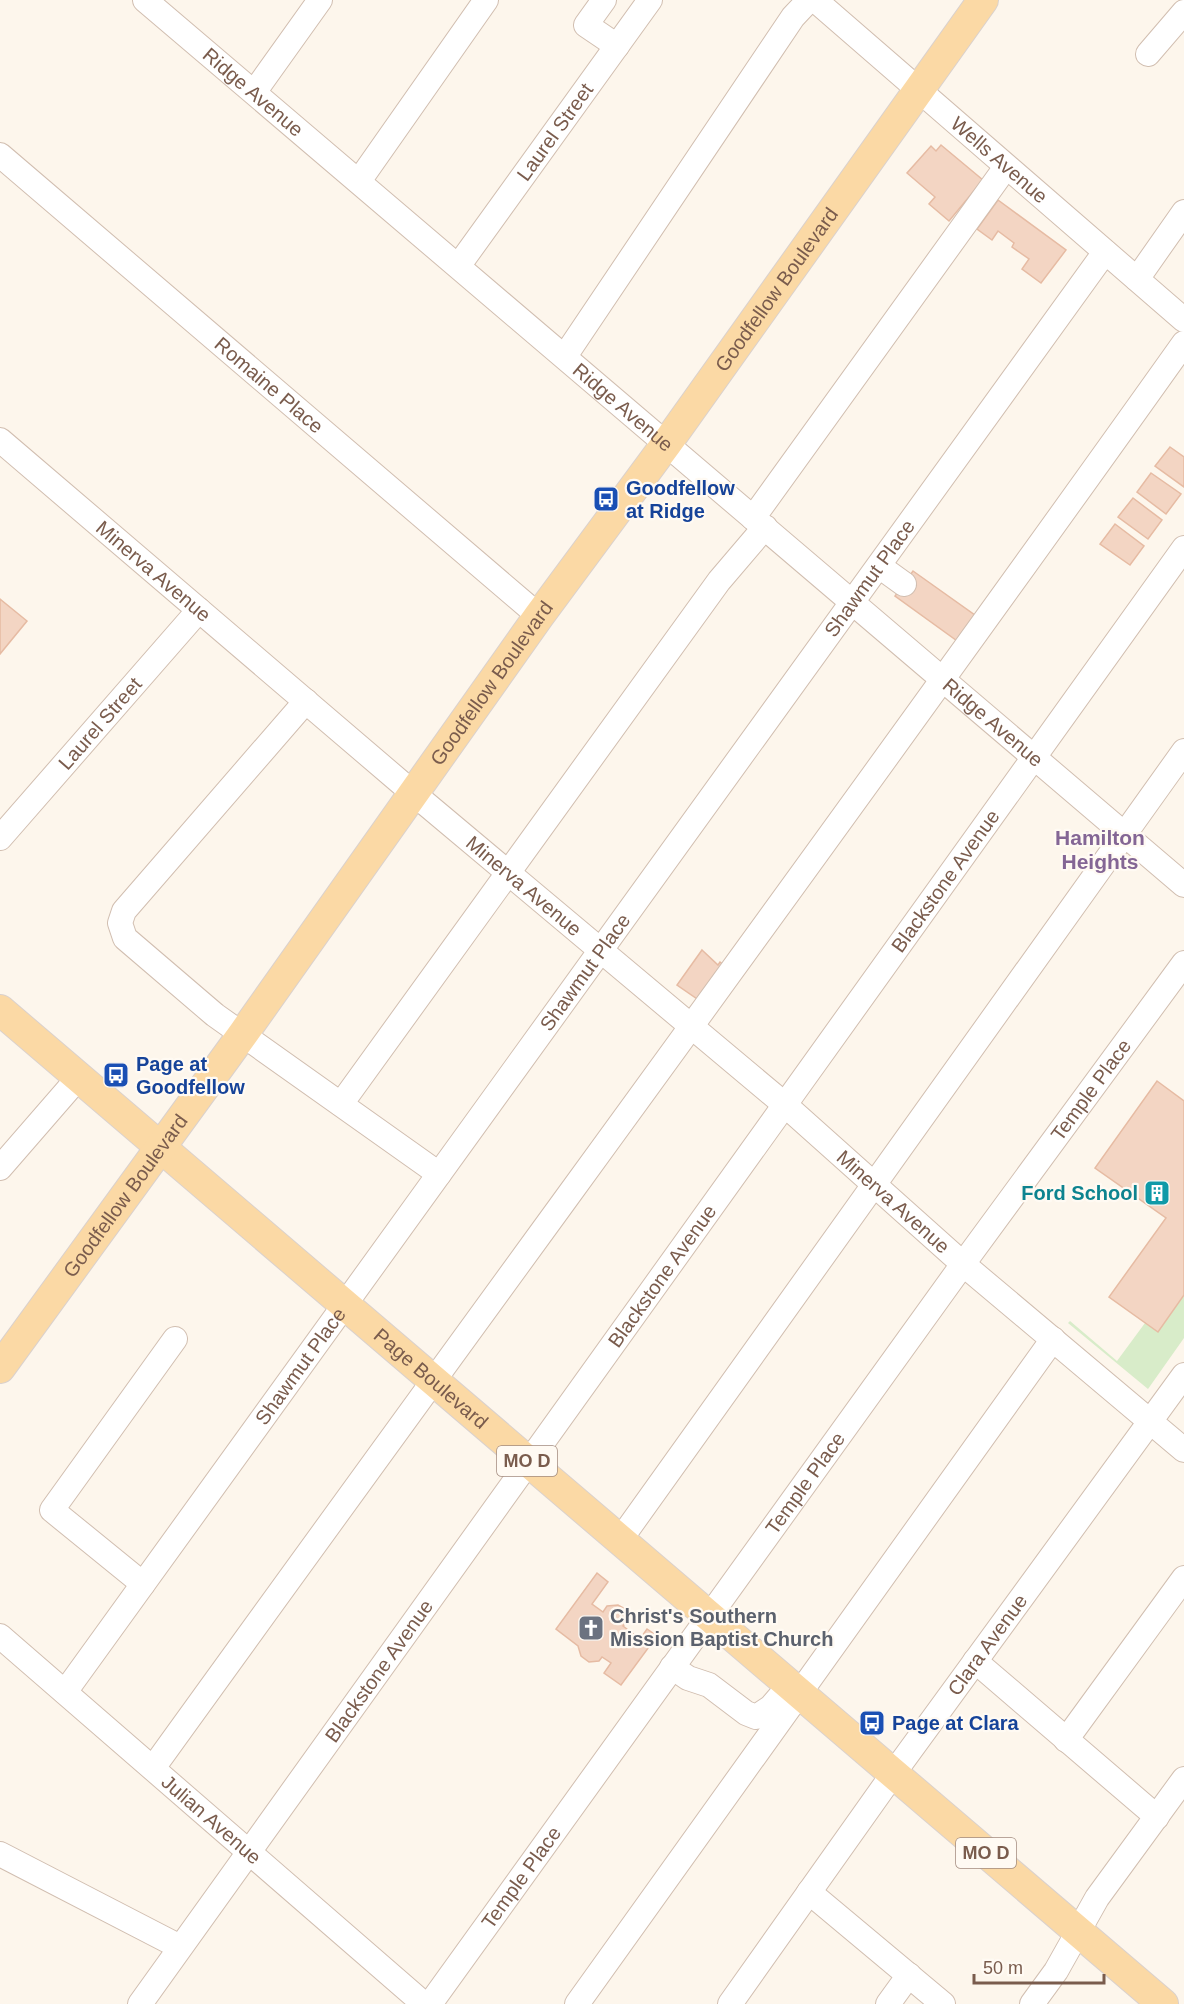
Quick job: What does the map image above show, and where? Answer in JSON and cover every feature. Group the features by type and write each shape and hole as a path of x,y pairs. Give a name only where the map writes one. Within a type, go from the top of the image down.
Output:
{"main road":[{"name":"Goodfellow Boulevard","path":"3,1356 243,1034 539,616 667,444 983,0"},
{"name":"Page Boulevard","path":"0,1010 1163,2004"}],"street":[{"path":"255,91 320,0"},
{"path":"359,181 486,0"},
{"path":"604,0 586,25 617,46"},
{"name":"Laurel Street","path":"459,265 650,0"},
{"path":"565,356 793,17 809,0"},
{"name":"Wells Avenue","path":"815,0 1184,320"},
{"name":"Ridge Avenue","path":"149,1 1184,885"},
{"path":"1148,54 1184,12"},
{"name":"Romaine Place","path":"0,155 539,616"},
{"path":"340,1104 510,873 719,581 1006,167"},
{"path":"1137,279 1184,212"},
{"name":"Shawmut Place","path":"65,1692 1105,252"},
{"path":"153,1768 432,1380 944,680 1184,343"},
{"name":"Minerva Avenue","path":"0,440 413,793 692,1026 963,1264 1184,1449"},
{"name":"Blackstone Avenue","path":"140,2004 527,1461 1184,548"},
{"path":"879,566 903,584"},
{"name":"Laurel Street","path":"0,838 199,610"},
{"path":"306,702 124,911 120,923 125,938 215,1015 440,1174"},
{"path":"620,1540 1184,751"},
{"name":"Temple Place","path":"430,2004 963,1264 1184,963"},
{"path":"0,1168 79,1077"},
{"path":"143,1584 52,1510 175,1339"},
{"path":"577,2004 794,1689 1053,1339"},
{"name":"Clara Avenue","path":"730,2004 893,1774 1184,1375"},
{"path":"1066,1740 1184,1578"},
{"name":"Julian Avenue","path":"0,1636 424,2004"},
{"path":"975,1661 1157,1817"},
{"path":"672,1667 688,1678 709,1685 746,1713 756,1717 794,1689"},
{"path":"1032,2004 1097,1898 1184,1779"},
{"path":"0,1854 180,1947"},
{"path":"809,1892 943,2004"},
{"path":"888,2004 909,1975"}],"green space":[{"path":"1184,1295 1184,1338 1148,1389 1068,1323 1070,1321 1117,1361 1145,1323 1158,1332"}],"building":[{"path":"941,145 983,180 949,221 929,204 935,197 907,173 931,146 936,151"},
{"path":"998,200 1066,250 1041,283 1022,269 1029,259 1012,247 1014,243 998,231 992,240 977,229"},
{"path":"1170,447 1184,457 1184,487 1155,466"},
{"path":"1151,473 1181,494 1166,514 1137,492"},
{"path":"1133,498 1162,520 1148,539 1118,517"},
{"path":"1115,524 1144,546 1130,565 1100,544"},
{"path":"913,571 979,618 960,643 895,596"},
{"path":"0,599 27,621 0,654"},
{"path":"702,950 718,965 720,962 728,968 703,1003 677,985"},
{"name":"Ford School","path":"1157,1081 1184,1101 1184,1295 1158,1332 1109,1297 1166,1218 1095,1168"},
{"name":"Christ's Southern Mission Baptist Church","path":"597,1573 608,1582 592,1604 603,1612 607,1606 618,1605 627,1610 628,1621 623,1626 640,1639 647,1629 657,1636 621,1685 604,1673 611,1663 602,1657 599,1661 589,1662 581,1656 578,1646 556,1629"}],"place":[{"name":"Goodfellow at Ridge","path":"606,499"},
{"name":"Page at Goodfellow","path":"116,1075"},
{"name":"Ford School","path":"1157,1193"},
{"name":"Christ's Southern Mission Baptist Church","path":"591,1628"},
{"name":"Page at Clara","path":"872,1723"}],"district":[{"name":"Hamilton Heights","path":"1100,849"}]}
